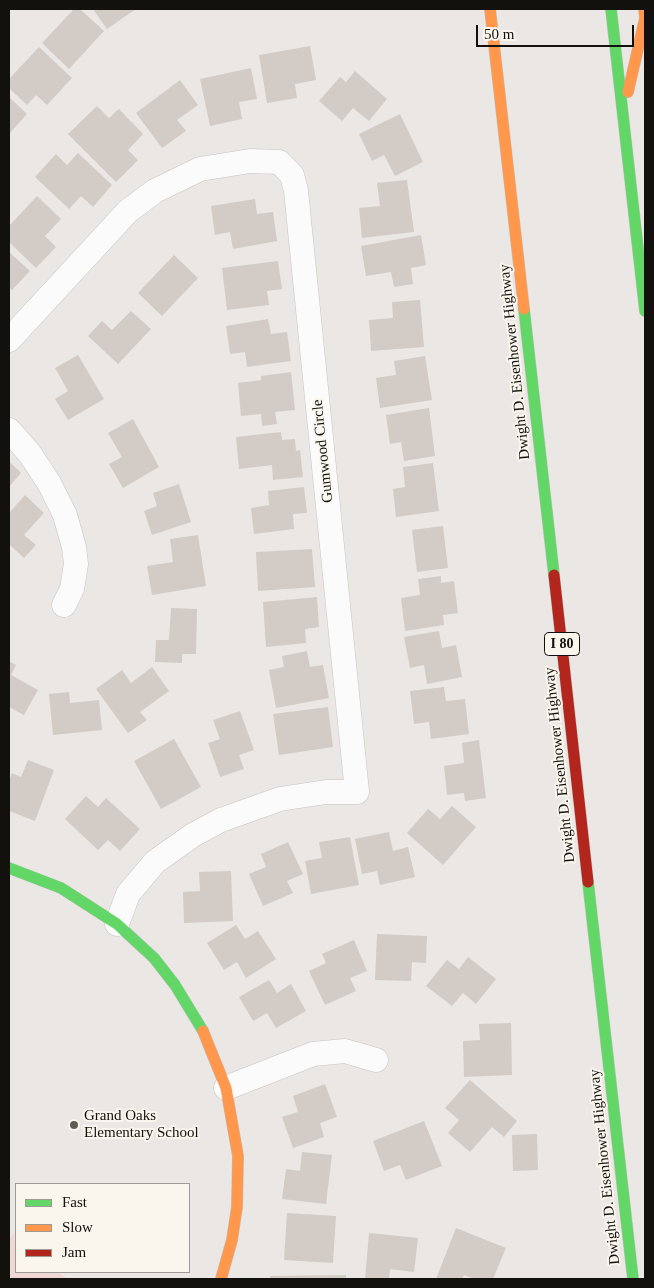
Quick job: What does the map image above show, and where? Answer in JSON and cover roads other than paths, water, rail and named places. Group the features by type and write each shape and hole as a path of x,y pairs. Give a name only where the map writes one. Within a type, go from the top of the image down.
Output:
{"main road":[{"name":"Dwight D. Eisenhower Highway","path":"490,9 633,1279"},
{"path":"611,9 645,311"},
{"path":"623,113 645,18 644,9"},
{"path":"9,868 61,888 117,924 154,958 175,985 202,1027 226,1088 238,1156 237,1207 232,1240 221,1279"}],"street":[{"name":"Gumwood Circle","path":"9,340 128,211 155,191 200,169 250,161 279,162 292,175 296,191 357,792 326,792 280,800 220,820 193,834 155,862 128,894 117,924"},
{"path":"9,430 30,454 49,483 65,515 74,547 76,564 72,589 64,606"},
{"path":"226,1088 313,1054 345,1051 376,1060"}],"place":[{"name":"Grand Oaks Elementary School","path":"74,1125"}]}
